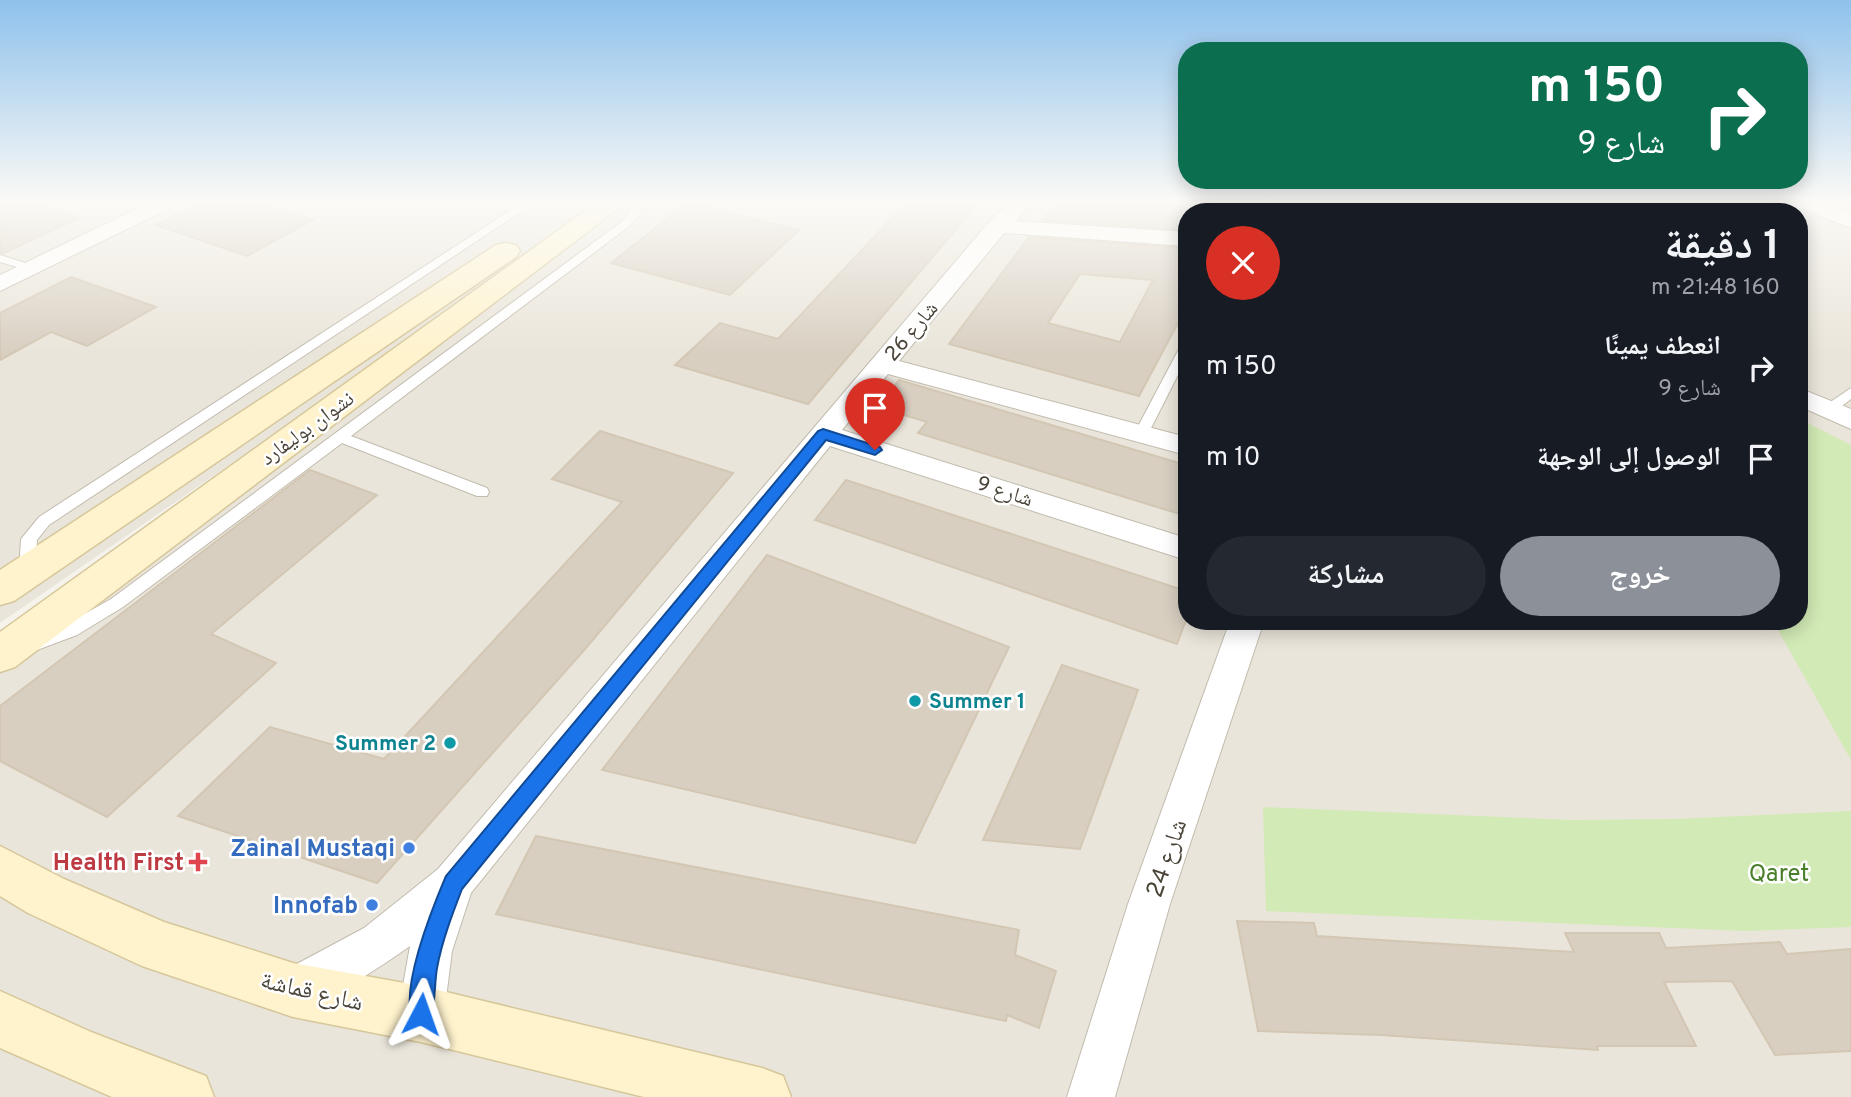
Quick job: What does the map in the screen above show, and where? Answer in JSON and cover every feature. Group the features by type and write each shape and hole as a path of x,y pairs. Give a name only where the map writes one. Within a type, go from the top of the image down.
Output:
{"street":[{"path":"0,284 64,252"},
{"name":"نشوان بوليفارد","path":"13,581 504,252"},
{"name":"نشوان بوليفارد","path":"1,655 546,252"},
{"name":"شارع 26","path":"293,990 337,970 380,944 419,915 453,883 976,252"},
{"path":"883,365 1178,444"},
{"path":"1808,400 1840,415"},
{"name":"شارع 9","path":"823,434 1178,546"},
{"name":"شارع 24","path":"1091,1097 1149,904 1244,630"},
{"name":"شارع قماشة","path":"0,869 46,896 161,947 293,990 421,1014 762,1097"},
{"name":"شارع 26","path":"421,1014 430,946 453,883"},
{"path":"0,1019 80,1056 185,1097"}],"lane":[{"path":"13,581 29,539 44,521 454,252"},
{"path":"1,655 45,640 96,617 588,252"},
{"path":"0,258 32,268"},
{"path":"1141,434 1178,362"},
{"path":"1840,415 1851,392"},
{"path":"341,437 482,492"}],"shaded area":[{"path":"0,252 538,252 0,623"},
{"path":"542,252 1178,252 1178,630 1808,630 1808,252 1851,252 1851,1097 0,1097 0,639"}],"green space":[{"path":"1808,424 1851,445 1851,760 1778,630 1808,630"},
{"name":"Qaret","path":"1263,807 1573,820 1675,819 1851,811 1851,927 1746,931 1266,911"}],"building":[{"path":"236,252 254,252 247,256"},
{"path":"625,252 775,252 730,295 611,263"},
{"path":"860,252 937,252 808,404 675,365 720,323 778,339"},
{"path":"1018,252 1178,252 1178,323 1139,396 949,344","holes":["1080,274 1153,280 1120,342 1048,323"]},
{"path":"71,277 156,307 87,346 51,332 0,360 0,313"},
{"path":"899,380 1178,463 1178,514 918,433 927,422 878,407"},
{"name":"Summer 2","path":"600,431 733,473 586,648 377,883 178,816 270,727 384,759 622,502 552,479"},
{"path":"310,470 377,495 211,634 276,663 107,817 0,761 0,706"},
{"path":"846,480 1178,588 1178,630 1182,630 1177,644 815,520"},
{"name":"Summer 1","path":"767,555 1009,647 915,843 602,770"},
{"path":"1062,665 1138,690 1080,849 983,840"},
{"path":"536,836 1019,930 1015,955 1056,971 1039,1028 1007,1015 1006,1021 496,914"},
{"path":"1237,921 1314,923 1317,936 1574,952 1565,933 1659,933 1666,948 1780,942 1787,954 1851,949 1851,1051 1775,1055 1732,981 1664,982 1696,1046 1597,1046 1598,1050 1381,1035 1258,1031"}],"place":[{"name":"Summer 1","path":"915,701"},
{"name":"Summer 2","path":"450,743"},
{"name":"Zainal Mustaqi","path":"409,848"},
{"name":"Health First","path":"198,862"},
{"name":"Innofab","path":"372,905"}],"route":[{"path":"421,1014 430,946 453,883 823,434 875,450"}]}
